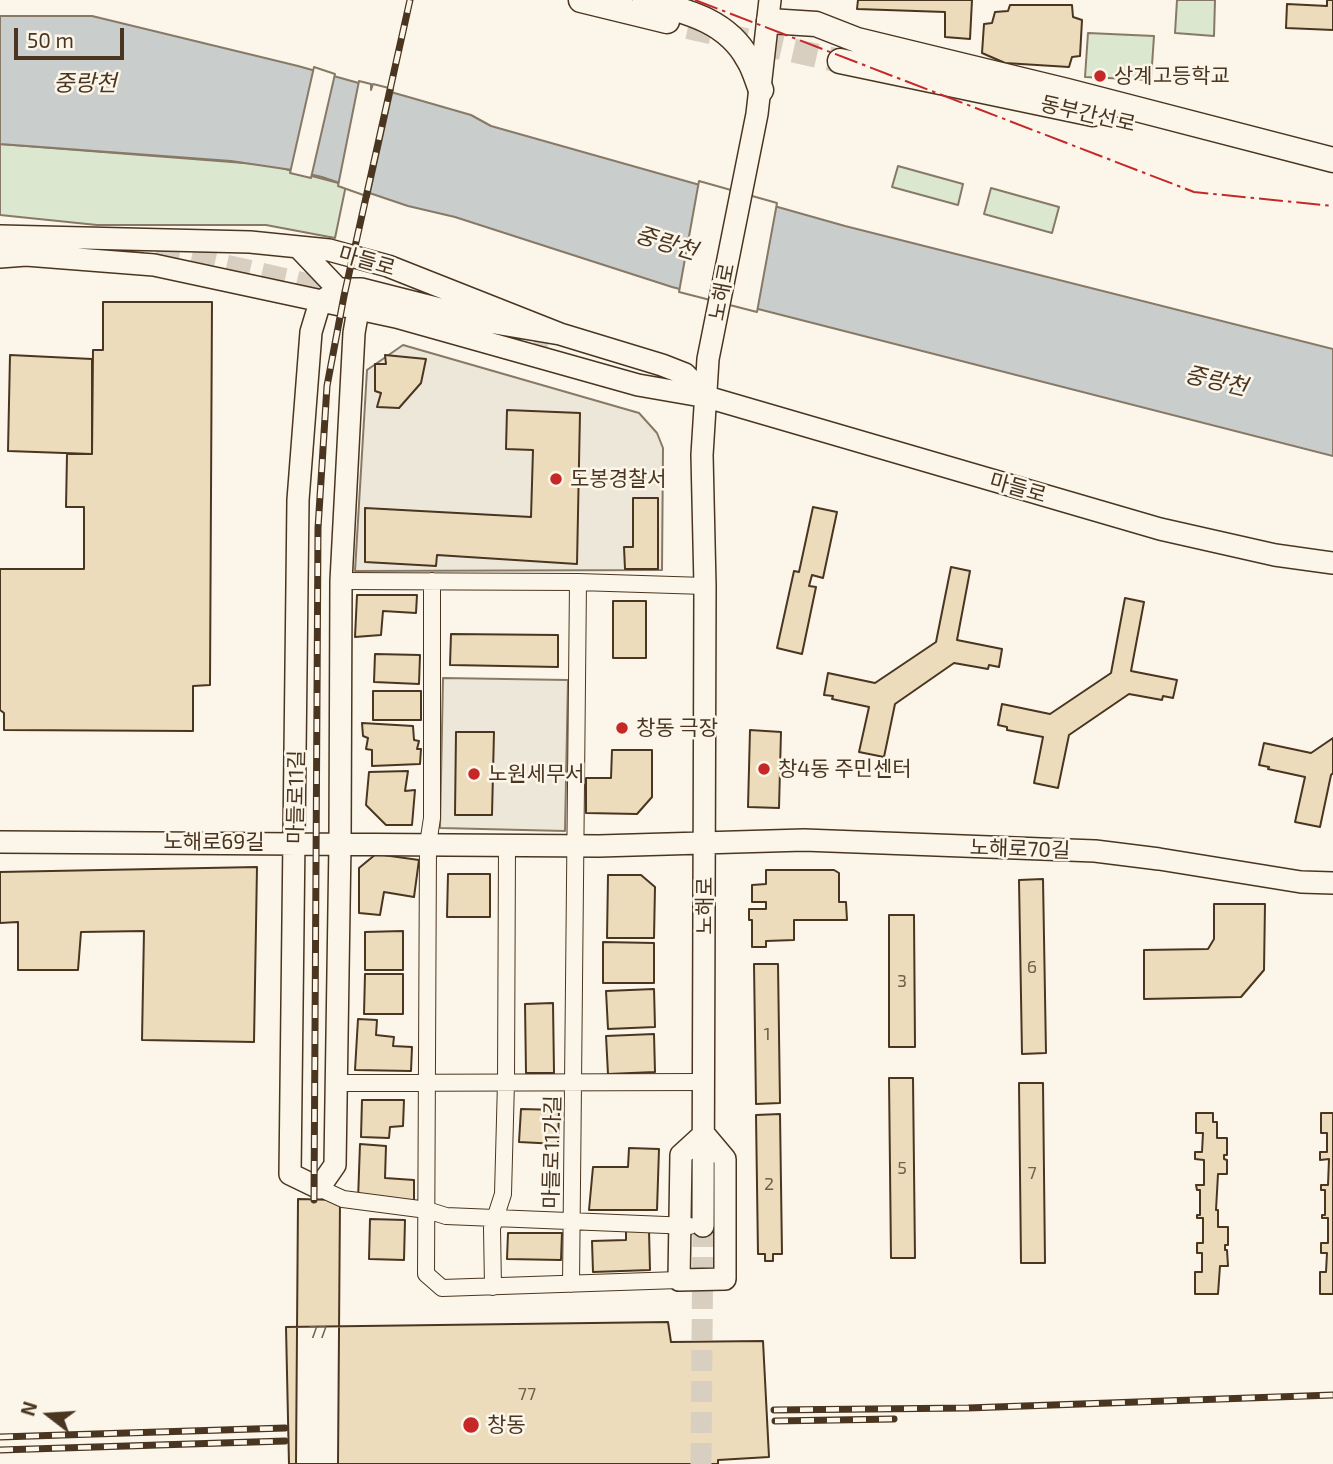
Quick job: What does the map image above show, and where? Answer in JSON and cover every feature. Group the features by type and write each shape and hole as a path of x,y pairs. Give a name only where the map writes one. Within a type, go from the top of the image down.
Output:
{"highway":[{"path":"580,0 688,27"},
{"path":"645,0 715,23 733,38 748,59 761,90"},
{"path":"672,7 708,0"},
{"path":"770,10 858,40 1333,160"},
{"name":"동부간선로","path":"840,61 1070,109 1333,175"}],"main road":[{"name":"노해로","path":"703,1226 705,586 702,455 708,359 757,114 770,10"},
{"name":"마들로","path":"0,236 250,242 329,250 388,266 560,334 662,365 685,374 706,397"},
{"path":"299,248 358,310"},
{"name":"마들로","path":"0,257 26,256 154,265 396,317 638,385 706,397 1160,529 1275,555 1333,563"},
{"path":"320,302 340,289 361,289 495,323 560,334"},
{"name":"마들로11길","path":"320,302 311,332 298,500 290,1174 319,1188 335,1165 338,1083 341,581 353,351 358,310"},
{"path":"353,351 365,329 376,321 396,317"},
{"name":"노해로70길","path":"705,843 804,839 1095,851 1301,881 1333,883"},
{"name":"노해로69길","path":"0,842 577,846 705,843"},
{"path":"704,1134 725,1159 725,1279 679,1280 681,1155 704,1134"}],"street":[{"path":"341,581 578,582 705,586"},
{"path":"432,581 426,1274 442,1288 679,1280"},
{"path":"574,1082 578,582"},
{"path":"493,1287 492,1228 503,1194 507,845"},
{"name":"마들로11가길","path":"572,1284 574,1082"},
{"path":"338,1083 704,1082"},
{"name":"마들로11가길","path":"319,1188 343,1199 427,1210 446,1216 703,1226"}],"green space":[{"path":"1177,0 1215,0 1214,36 1175,33"},
{"path":"1088,33 1154,36 1151,80 1085,77"},
{"path":"0,144 270,165 346,185 335,238 266,225 97,225 0,215"},
{"path":"898,166 963,184 958,205 892,187"},
{"path":"991,188 1059,207 1052,233 984,214"}],"shaded area":[{"path":"403,345 639,413 657,433 663,448 662,570 355,571 367,370"},
{"path":"443,678 568,680 565,831 440,828"}],"water":[{"name":"중랑천","path":"0,16 92,16 298,66 471,115 491,126 845,226 1333,349 1333,456 672,287 322,177 231,161 0,144"}],"pier":[{"path":"314,67 335,74 311,178 290,173"},
{"path":"359,81 371,84 371,90 373,84 393,89 369,197 338,186"},
{"path":"699,181 777,203 757,312 679,292"}],"building":[{"path":"858,0 972,0 970,39 945,37 945,12 857,9"},
{"path":"1327,0 1333,0 1333,30 1286,28 1287,4 1327,6"},
{"path":"1010,5 1072,5 1073,17 1082,20 1080,56 1072,57 1069,67 1005,63 982,53 984,24 992,23 995,12 1008,11"},
{"path":"103,302 212,302 210,685 193,686 193,731 4,730 4,713 0,710 0,569 84,569 84,507 66,507 67,454 92,454 93,350 103,350"},
{"path":"10,355 92,359 92,454 8,451"},
{"path":"385,355 426,359 421,383 399,408 377,407 381,393 375,391 375,364 386,364"},
{"name":"도봉경찰서","path":"507,410 580,413 577,564 437,555 436,566 365,562 365,508 531,517 533,450 506,449"},
{"path":"633,498 658,498 658,569 625,569 624,547 633,547"},
{"path":"813,507 837,512 823,578 812,575 809,586 816,587 802,654 777,648 794,571 799,572"},
{"path":"951,567 970,571 957,640 1002,649 999,667 989,665 988,669 954,663 895,704 884,757 859,752 869,707 824,695 828,673 875,683 936,642"},
{"path":"357,595 417,595 416,613 383,611 381,635 355,637"},
{"path":"1125,598 1144,602 1131,671 1177,680 1173,698 1163,696 1162,700 1129,694 1069,735 1058,788 1034,783 1043,737 1007,730 1007,727 998,725 1002,704 1050,714 1111,673"},
{"path":"613,601 646,601 646,658 613,658"},
{"path":"451,634 558,635 558,667 450,665"},
{"path":"375,654 420,655 419,684 374,682"},
{"path":"373,691 421,691 421,720 373,720"},
{"path":"362,723 413,726 414,740 419,741 417,749 421,749 420,764 372,766 372,750 366,749 368,738 363,736"},
{"name":"창4동 주민센터","path":"750,730 781,732 779,808 748,807"},
{"name":"노원세무서","path":"456,732 494,732 492,815 455,815"},
{"path":"1333,738 1333,773 1320,827 1295,822 1305,777 1259,765 1264,743 1311,753"},
{"path":"612,750 652,750 652,797 637,814 586,813 586,778 611,778"},
{"path":"408,771 405,791 415,790 412,825 386,825 366,805 369,772"},
{"path":"376,854 419,860 414,897 384,892 380,915 359,913 359,868"},
{"path":"257,867 254,1042 142,1040 144,931 81,932 78,970 18,970 18,922 0,923 0,872"},
{"path":"766,870 834,870 839,873 839,902 846,902 847,920 794,920 794,940 766,941 766,947 752,947 752,920 749,920 749,909 766,909 766,902 752,902 752,885 766,884"},
{"path":"448,874 490,874 490,917 447,917"},
{"path":"608,875 641,875 655,887 654,938 607,938"},
{"path":"1043,879 1046,1053 1022,1054 1019,880"},
{"path":"1214,904 1265,904 1264,970 1241,997 1144,999 1144,950 1208,949 1214,939"},
{"path":"889,915 914,915 915,1047 889,1047"},
{"path":"403,931 403,970 365,970 365,932"},
{"path":"603,942 654,943 654,983 603,983"},
{"path":"754,964 778,964 780,1103 756,1104"},
{"path":"365,974 403,974 403,1014 364,1014"},
{"path":"654,989 655,1027 608,1029 606,991"},
{"path":"553,1003 554,1073 526,1073 525,1004"},
{"path":"358,1019 377,1020 376,1035 394,1037 393,1046 412,1047 411,1071 355,1070"},
{"path":"654,1034 655,1072 608,1074 606,1036"},
{"path":"889,1078 913,1078 915,1258 891,1258"},
{"path":"1019,1083 1043,1083 1045,1263 1021,1263"},
{"path":"362,1100 404,1100 403,1126 390,1127 389,1138 361,1137"},
{"path":"521,1109 559,1110 558,1144 519,1142"},
{"path":"1196,1113 1213,1113 1213,1122 1217,1122 1217,1138 1227,1138 1227,1155 1224,1155 1224,1159 1227,1160 1227,1174 1218,1174 1216,1210 1218,1227 1228,1227 1228,1245 1225,1245 1225,1250 1228,1266 1220,1266 1218,1294 1195,1294 1195,1272 1202,1272 1202,1253 1197,1253 1197,1243 1203,1243 1203,1218 1197,1218 1197,1215 1200,1215 1200,1190 1197,1190 1196,1185 1204,1185 1204,1160 1195,1159 1195,1152 1202,1152 1203,1133 1196,1133"},
{"path":"1321,1113 1333,1113 1333,1294 1320,1294 1320,1272 1326,1272 1327,1253 1321,1253 1321,1243 1328,1243 1328,1218 1322,1218 1322,1215 1325,1215 1325,1190 1321,1190 1321,1185 1328,1185 1329,1159 1320,1160 1320,1152 1327,1152 1327,1133 1321,1133"},
{"path":"780,1114 782,1254 773,1254 773,1261 765,1261 765,1254 758,1254 756,1115"},
{"path":"360,1144 386,1146 385,1178 414,1180 414,1203 358,1200"},
{"path":"629,1148 659,1149 657,1210 589,1210 593,1167 628,1167"},
{"path":"298,1199 340,1200 338,1464 296,1464"},
{"path":"370,1219 405,1220 404,1260 369,1259"},
{"path":"649,1230 650,1270 593,1272 592,1241 626,1240 626,1231"},
{"path":"508,1233 562,1233 561,1260 507,1259"},
{"path":"668,1322 671,1342 763,1341 769,1457 718,1460 718,1464 289,1464 286,1327"}],"tunnel":[{"path":"688,27 840,61"},
{"path":"84,246 184,257 354,296"},
{"path":"464,325 547,349"},
{"path":"701,1464 703,1226"}],"railway":[{"path":"314,1200 318,528 327,386 344,296 410,0"},
{"path":"774,1410 968,1408 1333,1395"},
{"path":"775,1421 894,1419"},
{"path":"0,1437 285,1428"},
{"path":"0,1450 285,1441"}],"power":[{"path":"695,0 1194,192 1333,206"}],"place":[{"name":"상계고등학교","path":"1100,76"},
{"name":"도봉경찰서","path":"556,479"},
{"name":"창동 극장","path":"622,728"},
{"name":"창4동 주민센터","path":"764,769"},
{"name":"노원세무서","path":"474,774"},
{"name":"창동","path":"471,1425"}]}
